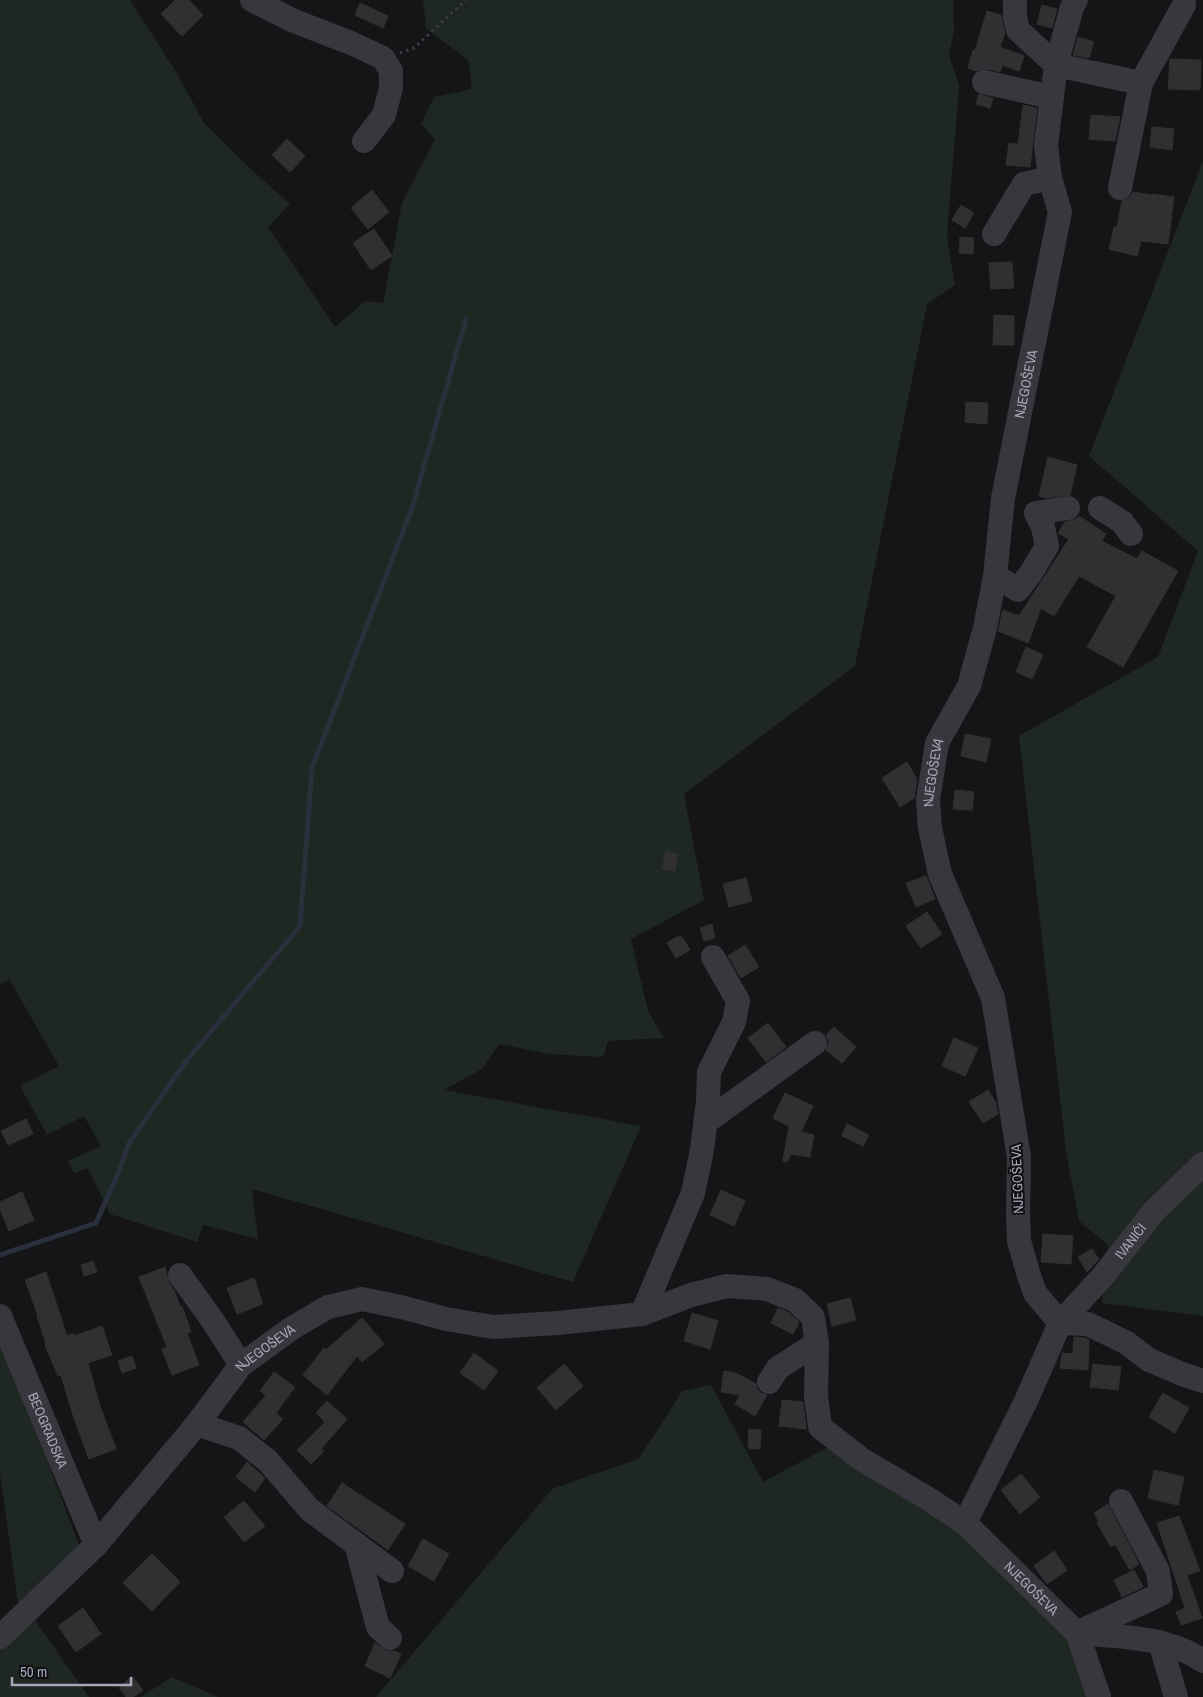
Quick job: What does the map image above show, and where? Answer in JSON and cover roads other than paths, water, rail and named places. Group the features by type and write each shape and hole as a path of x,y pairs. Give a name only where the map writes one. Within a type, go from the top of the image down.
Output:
{"street":[{"path":"252,0 294,21 351,43 383,58 391,71 391,88 384,115 364,141"},
{"path":"1015,0 1015,17 1018,30 1056,65 1141,83"},
{"name":"NJEGOŠEVA","path":"1060,1323 1036,1293 1019,1241 1019,1157 993,998 940,874 930,828 928,800 936,743 969,686 985,628 995,576 1003,498 1060,212 1050,178 1046,145 1056,65 1072,7 1076,0"},
{"path":"1120,188 1141,83 1184,6"},
{"path":"984,82 1051,97"},
{"path":"994,234 1024,184 1050,178"},
{"path":"995,576 1018,590 1031,574 1047,546 1043,527 1036,513 1068,508"},
{"path":"1100,508 1122,522 1131,534"},
{"path":"642,1314 693,1193 706,1122 709,1072 734,1022 738,1001 712,957"},
{"path":"706,1122 815,1043"},
{"name":"IVANIĆI","path":"1060,1323 1104,1275 1154,1211 1203,1164"},
{"path":"180,1275 213,1321 241,1365"},
{"name":"NJEGOŠEVA","path":"2,1630 96,1544 197,1424 241,1365 292,1328 328,1307 362,1299 446,1319 493,1327 558,1324 642,1314 691,1295 727,1286 767,1289 795,1300 812,1317 818,1343 816,1396 820,1427 861,1459 965,1523 1077,1632 1099,1697"},
{"name":"BEOGRADSKA","path":"0,1316 96,1544"},
{"path":"965,1523 1026,1401 1060,1323 1088,1324 1127,1343 1149,1360 1203,1381"},
{"path":"769,1382 778,1368 818,1343"},
{"path":"197,1424 239,1438 268,1461 310,1510 392,1571"},
{"path":"1077,1632 1161,1594 1158,1571 1121,1501"},
{"path":"356,1544 378,1627 390,1638"},
{"path":"1077,1632 1160,1642 1203,1661"},
{"path":"1160,1642 1176,1697"}],"waterway":[{"path":"0,1255 96,1223 120,1169 129,1143 187,1060 300,926 312,768 412,508 466,319"}]}
